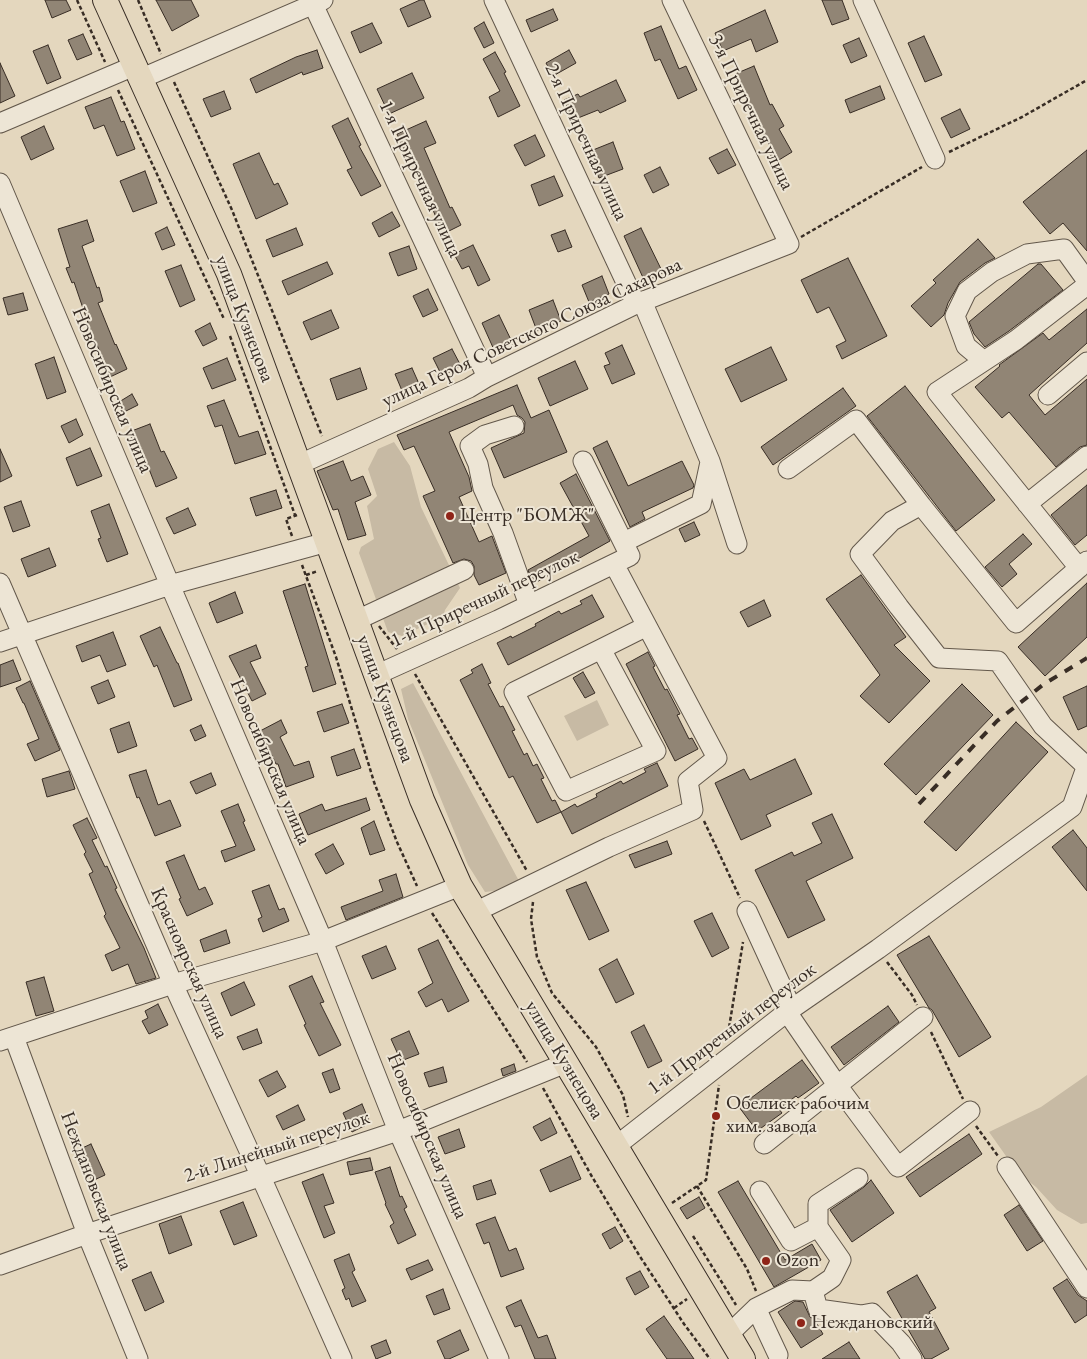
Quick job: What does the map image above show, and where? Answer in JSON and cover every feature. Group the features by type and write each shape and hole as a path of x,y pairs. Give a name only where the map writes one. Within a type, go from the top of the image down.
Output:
{"main road":[{"name":"улица Кузнецова","path":"105,0 229,274 422,800 460,886 743,1359"}],"street":[{"name":"2-я Приречная улица","path":"494,0 639,302 710,461 737,544"},
{"name":"3-я Приречная улица","path":"672,0 789,244"},
{"path":"863,0 935,159"},
{"path":"0,123 111,76 167,68 316,1"},
{"name":"1-я Приречная улица","path":"316,1 487,377"},
{"name":"Новосибирская улица","path":"0,183 170,586 323,941 398,1131 498,1359"},
{"name":"улица Героя Советского Союза Сахарова","path":"300,464 469,388 487,377 639,302 789,244"},
{"path":"984,361 966,346 956,316 968,291 986,276 1027,254 1064,249 1087,281"},
{"path":"788,469 856,420 921,505 1016,623 1083,564 1027,504 937,392 1016,340 1087,285"},
{"path":"1048,396 1087,362"},
{"path":"514,426 485,435 470,446 478,464 483,488 503,533 530,605"},
{"path":"1027,504 1087,456"},
{"path":"475,912 693,810 688,781 717,758 614,564 630,556 583,461"},
{"path":"624,542 701,504 710,461"},
{"path":"921,505 892,521 860,554 939,658 998,661 1043,726 1086,766"},
{"path":"0,642 170,586 327,542"},
{"name":"1-й Приречный переулок","path":"376,674 530,605 614,564"},
{"path":"357,620 464,570"},
{"name":"Красноярская улица","path":"0,583 173,984 342,1359"},
{"path":"601,649 656,751 566,791 514,692 647,626"},
{"name":"1-й Приречный переулок","path":"616,1146 789,1010 878,949 1072,807 1086,766"},
{"path":"7,1039 173,984 323,941 460,886"},
{"path":"747,912 789,1010 837,1084 898,1168 970,1111"},
{"path":"764,1144 837,1084 924,1017"},
{"name":"Неждановская улица","path":"7,1039 138,1359"},
{"name":"2-й Линейный переулок","path":"0,1265 87,1234 398,1131 566,1063"},
{"path":"1007,1167 1087,1288"},
{"path":"728,1335 756,1308 792,1290 813,1290 832,1278 841,1260 818,1227 818,1204 858,1178"},
{"path":"760,1191 791,1241 818,1227"},
{"path":"813,1290 818,1309 861,1315 872,1313 901,1343 912,1359"},
{"path":"756,1308 778,1355"}],"path":[{"path":"77,0 227,326"},
{"path":"138,0 232,210 328,452"},
{"path":"789,244 935,159 1022,117 1087,80"},
{"path":"230,335 296,515"},
{"path":"306,575 336,657 374,782 397,842 424,900 536,1075 590,1175 638,1255 710,1359"},
{"path":"407,661 534,883"},
{"path":"693,810 704,820 747,912"},
{"path":"878,949 912,995 978,1130 1007,1167"},
{"path":"697,1186 748,1269 759,1297 756,1308"}],"shaded area":[{"path":"394,442 410,466 421,507 460,588 445,610 443,617 402,636 388,632 359,553 361,547 374,539 367,506 377,496 368,469 378,449"},
{"path":"413,683 519,881 503,890 485,892 468,865 408,719 401,689"},
{"path":"597,700 609,725 577,741 564,716"},
{"path":"1087,1075 1087,1223 1081,1224 1057,1210 1036,1187 1018,1173 989,1132 1041,1107"}],"building":[{"path":"45,0 66,0 71,10 52,18"},
{"path":"156,0 191,0 199,16 172,31"},
{"path":"424,0 431,17 408,27 400,9"},
{"path":"822,0 842,0 849,19 832,25"},
{"path":"553,9 558,20 531,32 526,20"},
{"path":"765,10 778,42 756,52 751,39 723,51 715,33"},
{"path":"484,22 494,43 484,48 474,28"},
{"path":"372,23 382,43 360,53 351,32"},
{"path":"661,26 679,69 686,66 697,90 678,99 660,59 655,61 644,33"},
{"path":"83,34 92,54 77,60 68,40"},
{"path":"924,36 942,75 925,82 908,43"},
{"path":"859,38 867,56 851,63 843,45"},
{"path":"48,45 61,78 47,84 33,51"},
{"path":"317,50 323,68 303,75 302,72 256,93 250,79 296,57"},
{"path":"569,50 576,63 553,76 546,63"},
{"path":"495,52 506,72 504,73 520,106 498,117 489,97 500,91 483,59"},
{"path":"0,63 15,96 0,103"},
{"path":"754,66 770,105 772,104 784,126 779,129 792,152 774,163 767,150 771,148 747,103 735,74"},
{"path":"412,73 424,98 389,114 377,89"},
{"path":"616,80 626,101 600,113 598,110 573,120 564,100 578,94 580,97"},
{"path":"880,86 885,99 850,113 845,100"},
{"path":"224,91 231,109 211,117 203,99"},
{"path":"111,97 121,122 124,121 135,149 117,156 104,125 94,129 85,107"},
{"path":"960,109 970,129 951,138 941,118"},
{"path":"348,118 361,145 359,146 381,186 361,196 347,170 352,168 332,126"},
{"path":"426,121 436,143 424,148 450,208 452,207 461,225 443,234 410,155 407,156 397,134"},
{"path":"44,126 54,149 31,160 21,137"},
{"path":"535,135 545,156 525,166 514,145"},
{"path":"613,142 623,169 599,178 588,152"},
{"path":"727,149 736,165 718,174 709,158"},
{"path":"1087,150 1087,251 1063,223 1050,234 1023,202"},
{"path":"259,153 274,185 278,183 288,204 256,219 233,164"},
{"path":"660,167 669,185 653,193 644,175"},
{"path":"145,171 157,203 133,212 120,181"},
{"path":"554,176 563,196 539,206 531,185"},
{"path":"392,212 400,226 379,237 372,223"},
{"path":"87,220 94,241 82,246 103,301 98,303 127,369 110,377 95,340 93,341 86,324 88,323 74,282 72,283 66,268 70,267 58,229"},
{"path":"167,227 175,245 162,250 155,233"},
{"path":"296,228 303,245 273,257 266,240"},
{"path":"641,228 663,273 645,282 624,236"},
{"path":"565,230 572,247 558,252 551,235"},
{"path":"978,239 995,258 985,263 960,282 948,303 944,315 931,327 911,306 936,283 933,280"},
{"path":"473,245 490,280 478,286 469,266 462,269 454,254"},
{"path":"409,246 417,269 398,276 389,253"},
{"path":"848,258 887,336 842,359 836,346 846,341 829,307 817,313 801,280"},
{"path":"327,262 333,274 288,295 282,281"},
{"path":"1038,264 1041,264 1063,290 985,347 974,334 969,322"},
{"path":"181,265 195,300 180,307 165,271"},
{"path":"602,276 609,294 589,302 582,285"},
{"path":"428,289 438,310 423,317 413,296"},
{"path":"23,293 28,310 8,315 3,298"},
{"path":"553,300 561,321 537,331 529,310"},
{"path":"1087,309 1087,343 1029,395 1045,415 1087,379 1087,445 1080,447 1056,467 1009,412 1002,418 975,387 999,365 1043,333 1049,340"},
{"path":"331,310 339,328 311,340 303,322"},
{"path":"499,315 513,344 495,352 482,323"},
{"path":"210,323 217,339 203,346 195,331"},
{"path":"622,345 635,374 612,384 604,366 610,364 605,353"},
{"path":"771,347 787,380 741,402 725,369"},
{"path":"452,349 461,366 442,376 433,358"},
{"path":"54,357 66,392 47,399 35,364"},
{"path":"227,358 236,380 212,389 203,368"},
{"path":"575,361 588,389 550,406 538,378"},
{"path":"360,368 367,389 337,400 330,379"},
{"path":"412,368 420,386 403,393 395,374"},
{"path":"517,385 531,418 549,410 567,452 504,478 491,448 524,433 525,422 517,415 513,405 449,432 469,477 472,491 459,497 479,542 492,536 506,573 479,585 474,575 474,566 471,561 464,559 453,563 423,496 435,491 414,446 404,450 397,435"},
{"path":"905,386 995,500 956,531 867,416"},
{"path":"843,388 856,406 773,465 761,447"},
{"path":"132,394 138,405 124,412 119,402"},
{"path":"224,400 239,437 258,431 266,454 235,464 222,425 215,427 207,406"},
{"path":"76,419 83,435 69,443 61,426"},
{"path":"150,424 161,452 164,451 177,478 156,487 142,451 138,453 129,432"},
{"path":"607,441 628,486 682,461 694,485 693,488 642,512 645,519 630,527 593,448"},
{"path":"90,448 102,476 77,486 66,458"},
{"path":"0,449 12,476 0,482"},
{"path":"343,461 351,481 363,476 371,495 355,502 366,535 348,540 338,509 333,510 317,471"},
{"path":"576,474 610,541 533,584 528,570 589,536 560,483"},
{"path":"1087,485 1087,535 1075,545 1051,515"},
{"path":"276,490 282,508 256,516 250,498"},
{"path":"21,501 30,526 13,532 4,507"},
{"path":"109,504 128,554 107,562 98,539 101,538 91,511"},
{"path":"188,508 196,525 174,534 166,518"},
{"path":"694,522 700,535 685,542 679,529"},
{"path":"1023,534 1032,544 1009,564 1017,574 1002,587 985,567"},
{"path":"49,548 56,566 28,577 21,559"},
{"path":"861,575 906,637 894,645 930,681 889,723 860,696 880,675 826,599"},
{"path":"1087,583 1087,637 1045,676 1018,647"},
{"path":"305,584 336,684 313,692 305,667 308,666 283,591"},
{"path":"235,592 243,613 217,623 209,603"},
{"path":"592,595 604,617 508,665 497,643 536,626 535,624 559,611 561,614 582,604 580,601"},
{"path":"764,600 771,616 748,627 740,612"},
{"path":"160,627 178,663 192,700 174,707 157,665 154,667 140,636"},
{"path":"113,632 126,665 107,672 100,655 82,662 76,646"},
{"path":"256,645 261,658 250,662 266,694 252,701 229,656"},
{"path":"648,652 655,666 653,667 680,714 677,715 689,739 692,738 698,749 675,761 626,664"},
{"path":"13,660 21,680 0,687 0,665"},
{"path":"482,664 491,683 488,684 500,707 503,706 515,730 512,731 524,755 527,753 533,766 537,764 544,778 541,779 552,801 555,800 561,812 537,823 513,776 509,778 460,680 473,673 471,670"},
{"path":"583,672 595,693 585,698 573,678"},
{"path":"108,680 115,697 98,704 91,687"},
{"path":"30,681 60,750 35,761 27,744 39,739 16,688"},
{"path":"962,684 993,715 916,795 884,764"},
{"path":"1087,686 1087,726 1078,730 1063,697"},
{"path":"342,704 349,723 324,732 317,712"},
{"path":"281,720 287,733 280,737 294,766 309,761 314,777 286,787 278,764 276,764 260,731"},
{"path":"129,722 137,746 118,753 110,729"},
{"path":"1016,722 1048,752 956,851 924,822"},
{"path":"201,725 206,736 195,741 190,730"},
{"path":"354,749 361,768 337,776 331,757"},
{"path":"795,759 812,794 766,815 771,826 741,840 715,783 744,769 750,780"},
{"path":"657,763 668,786 572,834 561,812 575,804 577,807 597,797 596,794 621,781 623,784 646,772 644,769"},
{"path":"146,770 158,805 170,800 181,826 155,836 139,797 137,798 129,775"},
{"path":"69,771 75,789 47,797 42,779"},
{"path":"211,773 216,785 196,794 190,782"},
{"path":"366,798 370,810 308,835 299,814 322,804 325,811"},
{"path":"238,804 245,821 243,822 255,850 225,862 221,851 236,846 221,811"},
{"path":"832,814 853,858 806,881 825,920 788,938 755,870 792,852 794,856 822,843 812,823"},
{"path":"87,818 97,838 92,840 105,867 107,866 117,888 115,889 144,948 156,978 136,984 128,964 112,971 105,955 120,948 104,916 106,914 89,874 93,872 73,825"},
{"path":"374,821 385,850 370,855 361,828"},
{"path":"1073,830 1087,848 1087,891 1052,847"},
{"path":"667,841 672,854 635,868 629,855"},
{"path":"333,844 344,864 326,874 315,854"},
{"path":"184,855 199,890 205,887 213,904 187,916 166,862"},
{"path":"396,874 403,897 346,920 341,907 383,891 379,880"},
{"path":"586,882 609,931 589,940 566,890"},
{"path":"269,885 279,910 284,908 289,921 263,932 258,919 262,917 252,891"},
{"path":"712,913 729,948 712,957 694,921"},
{"path":"226,930 230,943 204,952 200,940"},
{"path":"929,936 991,1037 959,1057 897,955"},
{"path":"438,940 469,1001 448,1012 442,999 426,1007 418,992 433,983 418,949"},
{"path":"386,946 396,969 372,979 362,956"},
{"path":"617,959 634,994 616,1003 599,969"},
{"path":"312,976 324,1002 320,1003 341,1045 319,1056 304,1025 306,1024 289,986"},
{"path":"44,977 54,1011 36,1016 26,982"},
{"path":"244,982 255,1005 231,1016 221,993"},
{"path":"158,1004 168,1025 149,1034 142,1021 148,1018 145,1011"},
{"path":"888,1006 899,1022 844,1065 831,1047"},
{"path":"644,1025 662,1061 648,1068 631,1032"},
{"path":"257,1029 262,1043 243,1050 237,1037"},
{"path":"409,1031 419,1054 401,1061 391,1039"},
{"path":"802,1060 819,1083 798,1098 796,1096 779,1109 782,1113 757,1131 739,1107"},
{"path":"514,1064 516,1071 503,1076 501,1069"},
{"path":"443,1067 447,1082 429,1087 424,1073"},
{"path":"333,1069 340,1089 330,1093 322,1073"},
{"path":"277,1071 286,1087 268,1097 259,1080"},
{"path":"362,1104 370,1123 352,1132 343,1113"},
{"path":"298,1105 305,1120 283,1130 276,1116"},
{"path":"550,1118 557,1133 541,1141 533,1127"},
{"path":"459,1129 465,1147 445,1154 438,1137"},
{"path":"969,1134 982,1154 920,1197 906,1177"},
{"path":"91,1144 105,1175 92,1181 78,1150"},
{"path":"571,1156 581,1179 550,1192 540,1170"},
{"path":"370,1158 373,1170 350,1175 347,1162"},
{"path":"390,1167 400,1197 402,1196 407,1207 404,1209 416,1235 398,1244 390,1226 394,1223 385,1204 375,1172"},
{"path":"323,1174 334,1203 324,1206 335,1233 324,1238 302,1182"},
{"path":"491,1180 496,1194 477,1200 473,1186"},
{"path":"871,1180 894,1213 852,1242 830,1210 864,1187"},
{"path":"738,1181 785,1260 812,1244 821,1260 774,1287 718,1192"},
{"path":"699,1197 705,1208 687,1219 680,1208"},
{"path":"243,1202 257,1236 234,1245 220,1211"},
{"path":"1019,1205 1043,1241 1027,1251 1004,1215"},
{"path":"181,1216 192,1245 169,1254 159,1224"},
{"path":"495,1217 509,1251 516,1248 524,1269 501,1277 489,1242 484,1244 476,1224"},
{"path":"615,1227 623,1241 610,1249 602,1234"},
{"path":"349,1254 355,1270 352,1272 366,1301 352,1307 349,1298 346,1300 342,1290 345,1288 334,1260"},
{"path":"428,1260 433,1270 411,1280 406,1269"},
{"path":"640,1271 649,1287 635,1295 626,1278"},
{"path":"151,1272 164,1302 145,1311 132,1280"},
{"path":"917,1275 936,1308 929,1312 949,1349 931,1359 925,1359 887,1292"},
{"path":"1067,1279 1078,1295 1087,1301 1087,1315 1075,1323 1053,1288"},
{"path":"443,1289 450,1309 434,1315 426,1296"},
{"path":"521,1300 538,1338 547,1335 556,1359 535,1359 521,1325 515,1327 506,1307"},
{"name":"Неждановский","path":"795,1301 803,1302 810,1317 814,1319 823,1334 801,1348 778,1312"},
{"path":"664,1316 694,1359 667,1359 646,1329"},
{"path":"460,1330 469,1350 445,1359 437,1341"},
{"path":"386,1340 391,1353 376,1359 371,1346"},
{"path":"849,1342 860,1359 822,1359"}],"railway":[{"path":"919,804 997,721 1044,684 1087,658"}],"place":[{"name":"Центр \"БОМЖ\"","path":"450,516"},
{"name":"Обелиск рабочим хим. завода","path":"716,1116"},
{"name":"Ozon","path":"766,1261"},
{"name":"Неждановский","path":"801,1323"}]}
